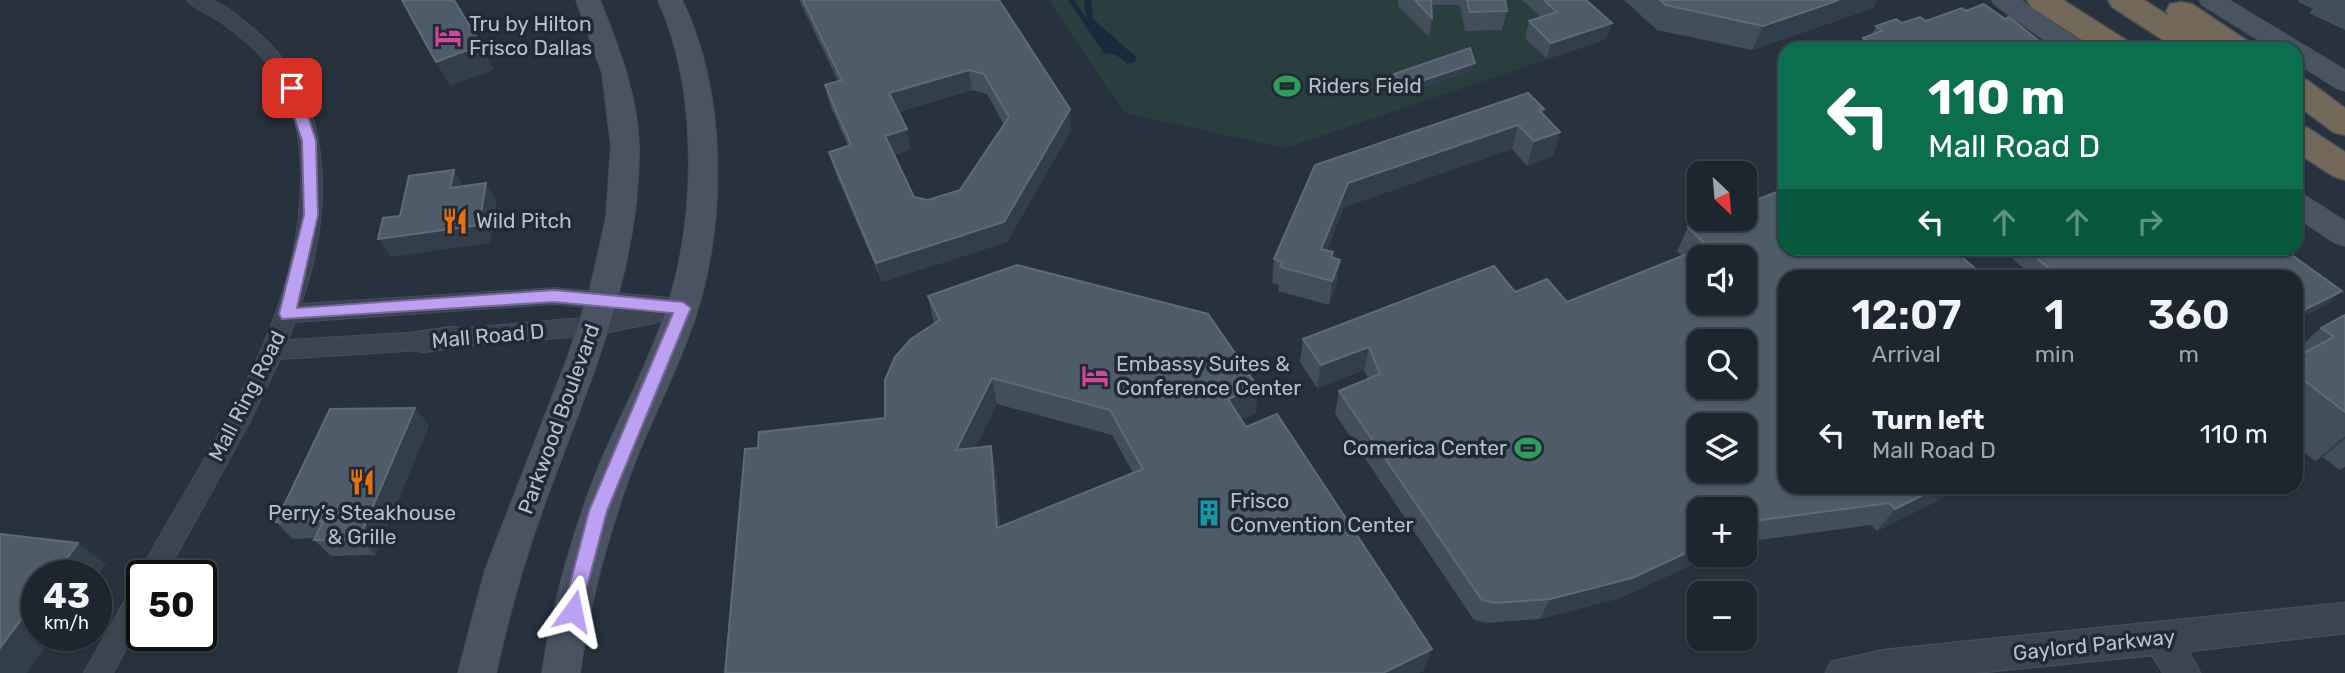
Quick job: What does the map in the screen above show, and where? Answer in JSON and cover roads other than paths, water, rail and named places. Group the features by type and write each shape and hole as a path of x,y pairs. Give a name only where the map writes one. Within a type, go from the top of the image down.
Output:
{"highway":[{"path":"2042,0 2107,42"},
{"path":"2087,0 2151,42"},
{"path":"2123,0 2188,42"},
{"path":"2165,0 2228,42"},
{"path":"2303,93 2345,124"},
{"path":"2303,115 2345,142"},
{"path":"2303,141 2345,168"},
{"path":"2303,164 2345,190"}],"main road":[{"name":"Parkwood Boulevard","path":"477,673 502,571 589,348 618,235 626,183 626,136 622,99 604,32 588,0"},
{"path":"561,673 578,585 598,511 683,308 694,247 703,162 699,88 687,37 670,0"},
{"path":"2004,0 2064,42"},
{"path":"2211,0 2280,42"},
{"path":"2303,56 2345,82"},
{"path":"2303,208 2345,235"}],"street":[{"name":"Mall Ring Road","path":"160,560 239,417 272,350 287,314 311,215 309,141 289,82 275,62 242,29 196,0"},
{"name":"Mall Road D","path":"287,314 554,296 598,314"},
{"name":"Mall Road D","path":"272,350 453,338 598,314 683,308"},
{"name":"Gaylord Parkway","path":"1843,673 1885,666 2345,618"},
{"path":"98,673 126,623"},
{"path":"2160,639 2183,673"}],"water":[{"path":"1068,0 1074,0 1086,18 1084,0 1091,0 1093,19 1136,57 1135,62 1128,64 1116,55 1104,53"}],"place":[{"name":"Tru by Hilton Frisco Dallas","path":"448,36"},
{"name":"Riders Field","path":"1287,86"},
{"name":"Wild Pitch","path":"455,221"},
{"name":"Embassy Suites & Conference Center","path":"1095,376"},
{"name":"Comerica Center","path":"1528,448"},
{"name":"Perry’s Steakhouse & Grille","path":"362,482"},
{"name":"Frisco Convention Center","path":"1209,513"}]}
